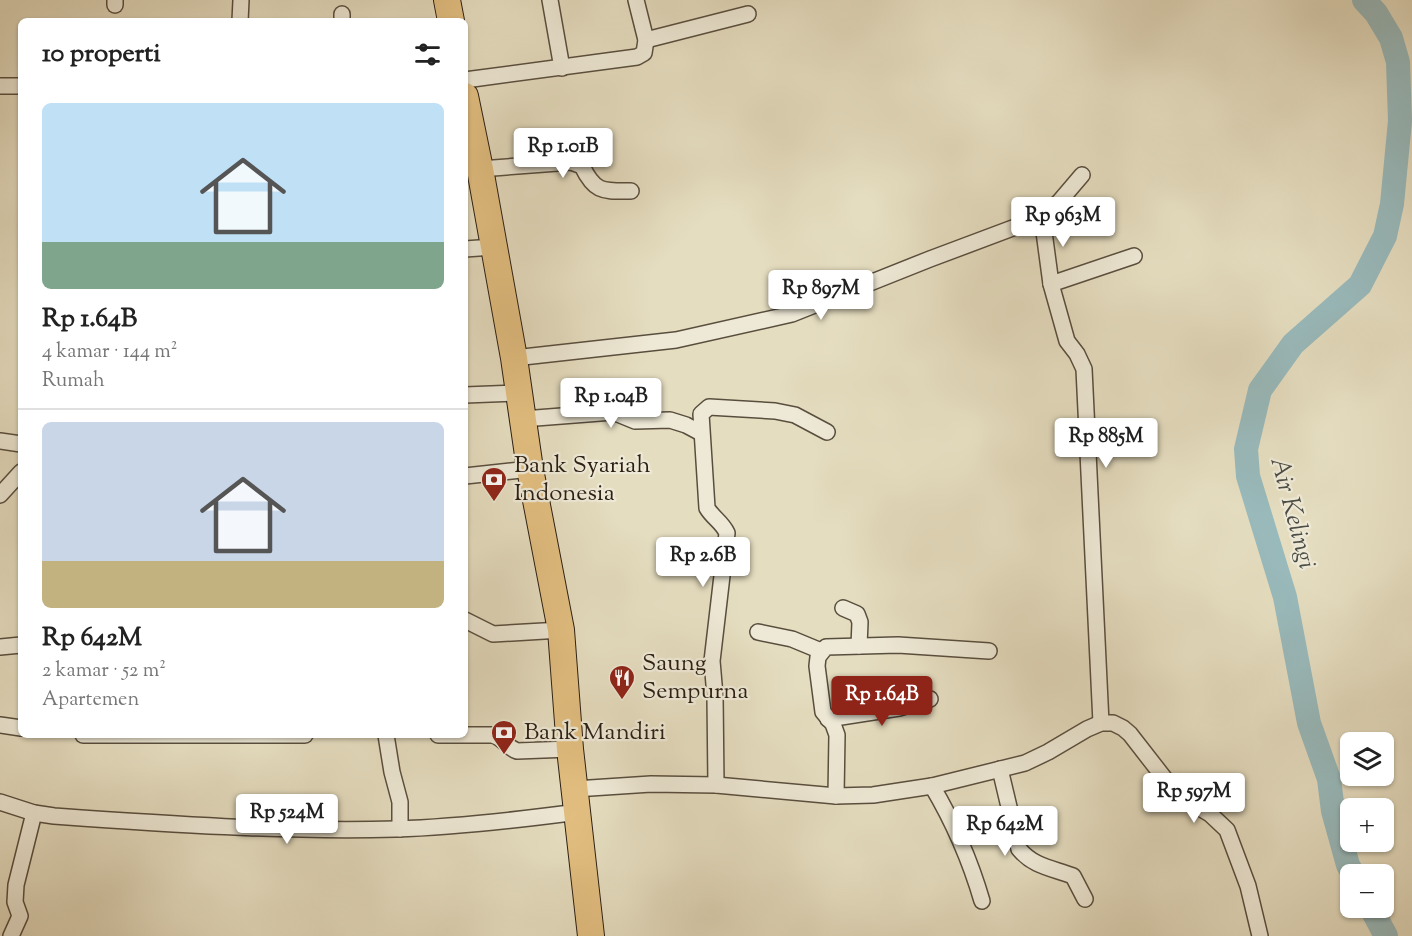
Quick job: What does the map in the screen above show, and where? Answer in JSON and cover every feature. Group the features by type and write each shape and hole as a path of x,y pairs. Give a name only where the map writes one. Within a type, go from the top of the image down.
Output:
{"highway":[{"path":"447,0 450,18"},
{"path":"468,111 514,357 530,469 561,630 570,749 591,936"}],"street":[{"path":"240,18 241,0"},
{"path":"550,0 562,68"},
{"path":"468,80 638,57 644,53 646,40 636,0"},
{"path":"646,40 748,14"},
{"path":"0,86 18,86"},
{"path":"480,169 571,162 582,166 591,183 599,189 631,191"},
{"path":"514,357 676,340 792,314 930,258 1041,217 1059,202 1083,175"},
{"path":"1041,217 1057,310 1067,341 1077,354 1084,369 1101,723"},
{"path":"468,249 493,247"},
{"path":"1051,284 1134,256"},
{"path":"468,394 519,393"},
{"path":"716,785 715,696 712,661 727,533 722,523 712,517 707,508 701,414 709,407 775,411 795,415 827,432"},
{"path":"523,419 613,412 635,421 670,420 687,425 701,433"},
{"path":"0,441 18,444"},
{"path":"468,476 530,469"},
{"path":"0,495 18,475"},
{"path":"843,608 857,614 860,622 858,646"},
{"path":"468,622 493,634 561,630"},
{"path":"758,632 792,639 821,651"},
{"path":"0,646 18,645"},
{"path":"836,796 837,735 834,724 823,712 817,666 821,651 826,647 898,645 989,651"},
{"path":"828,719 886,710 930,699"},
{"path":"0,802 34,813 70,817 235,828 400,829 496,823 576,801 622,784 716,785 836,796 873,795 932,786 1035,759 1087,729 1101,723 1113,723 1123,728 1172,788 1183,798 1210,814 1227,830 1248,886 1260,936"},
{"path":"0,725 18,728"},
{"path":"468,735 500,737 511,749 517,751 570,749"},
{"path":"386,738 400,802 400,829"},
{"path":"1000,769 1019,849 1026,857 1040,866 1073,876 1085,899"},
{"path":"932,786 951,818 965,849 981,902"},
{"path":"0,933 10,936 20,916 15,902 16,885 34,813"}],"waterway":[{"name":"Air Kelingi","path":"1348,864 1333,811 1329,779 1309,723 1285,597 1248,476 1246,449 1260,390 1293,344 1360,285 1385,236 1392,204 1400,121 1398,62 1391,38 1376,13 1364,0"},
{"name":"Air Kelingi","path":"1376,918 1386,936"}],"place":[{"name":"Bank Syariah Indonesia","path":"494,503"},
{"name":"Saung Sempurna","path":"622,701"},
{"name":"Bank Mandiri","path":"504,756"}]}
